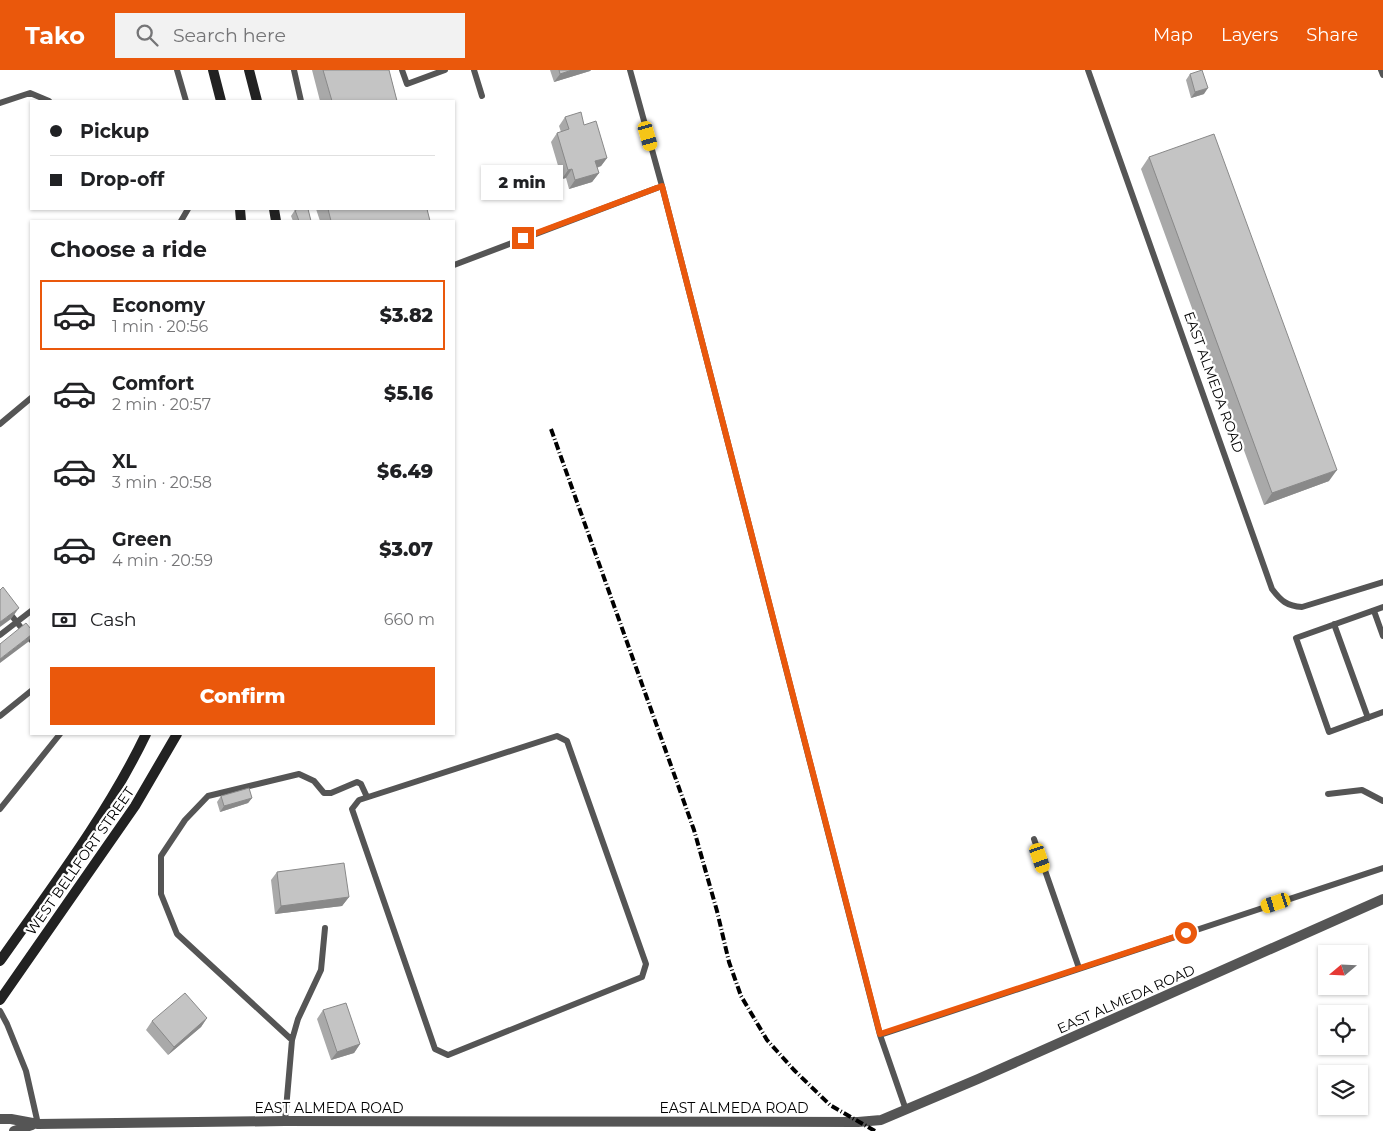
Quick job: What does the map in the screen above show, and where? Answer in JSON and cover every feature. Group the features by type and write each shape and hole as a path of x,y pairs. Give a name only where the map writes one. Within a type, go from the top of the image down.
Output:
{"main road":[{"path":"213,70 221,100"},
{"path":"249,70 256,100"},
{"name":"WEST BELLFORT STREET","path":"0,961 98,822 122,782 146,735"},
{"name":"WEST BELLFORT STREET","path":"0,1000 116,835 148,786 176,735"}],"street":[{"name":"EAST ALMEDA ROAD","path":"0,1119 38,1124 285,1126 858,1122 881,1120 987,1075 1383,899"},
{"name":"EAST ALMEDA ROAD","path":"14,1131 38,1124"}],"lane":[{"path":"176,70 186,100"},
{"path":"294,70 301,100"},
{"path":"402,70 407,84 445,70"},
{"path":"474,70 482,96"},
{"path":"630,70 662,186 880,1034 906,1110"},
{"name":"EAST ALMEDA ROAD","path":"1088,70 1272,589 1280,600 1291,606 1302,607 1383,582"},
{"path":"1381,70 1383,75"},
{"path":"0,103 30,93 47,100"},
{"path":"455,265 662,186"},
{"path":"0,424 30,399"},
{"path":"0,601 30,639"},
{"path":"1383,607 1296,638 1329,732 1383,712"},
{"path":"1374,611 1383,636"},
{"path":"0,635 30,612"},
{"path":"1334,624 1368,718"},
{"path":"0,716 30,692"},
{"path":"0,809 59,735"},
{"path":"557,736 567,741 646,964 642,977 448,1054 435,1049 352,809 359,800 367,798 557,736"},
{"path":"292,1040 177,934 161,894 161,856 185,820 208,796 299,774 314,781 324,793 331,793 357,782 361,784 367,798"},
{"path":"1328,794 1362,790 1383,801"},
{"path":"1034,839 1079,968"},
{"path":"880,1034 1383,868"},
{"path":"285,1126 292,1040 298,1018 321,970 325,928"},
{"path":"0,1011 26,1071 38,1124"}],"building":[{"path":"323,70 389,70 397,100 332,100"},
{"path":"559,70 572,70 560,74"},
{"path":"1202,70 1208,88 1195,92 1190,74"},
{"path":"581,112 584,125 596,121 607,158 595,161 599,173 575,180 572,169 568,170 557,133 569,129 565,117"},
{"path":"1214,134 1337,470 1272,493 1149,157"},
{"path":"295,210 308,210 311,220 299,220"},
{"path":"328,210 427,210 430,220 331,220"},
{"path":"3,587 19,608 0,622 0,590"},
{"path":"26,623 30,628 30,636 0,659 0,644"},
{"path":"249,788 252,798 224,806 221,796"},
{"path":"344,863 349,897 281,906 277,872"},
{"path":"185,993 207,1018 174,1047 152,1021"},
{"path":"346,1003 360,1044 337,1052 323,1010"}],"railway":[{"path":"551,429 694,830 729,962 741,996 767,1040 794,1070 830,1105 875,1131"}],"route":[{"path":"523,238 662,186 880,1034 1186,933"}]}
